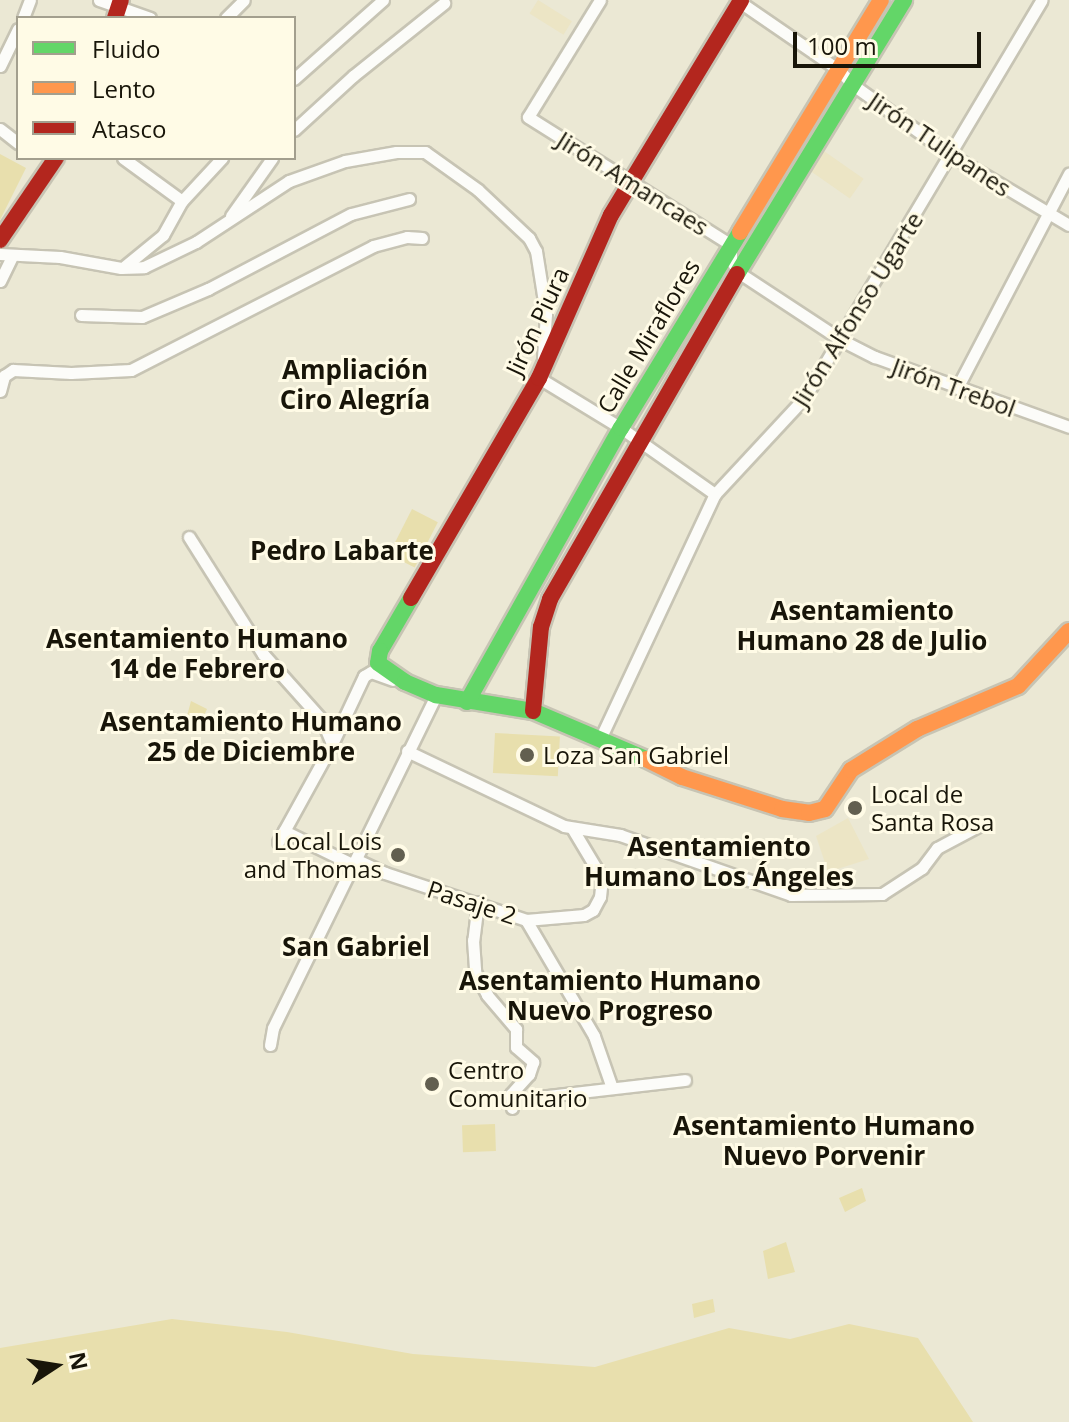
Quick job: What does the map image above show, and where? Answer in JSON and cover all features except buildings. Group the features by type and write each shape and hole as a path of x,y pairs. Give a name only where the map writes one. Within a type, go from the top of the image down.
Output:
{"street":[{"path":"99,0 144,16"},
{"path":"228,16 244,0"},
{"path":"296,77 383,0"},
{"name":"Jirón Amancaes","path":"600,0 528,117 731,245 731,260 738,272"},
{"name":"Calle Miraflores","path":"467,702 621,428 881,0"},
{"name":"Calle Miraflores","path":"533,711 544,612 738,272 904,0"},
{"name":"Jirón Alfonso Ugarte","path":"601,737 715,494 789,418 841,340 1042,0"},
{"name":"Jirón Tulipanes","path":"739,1 839,70 853,85 951,155 1045,214 1069,225"},
{"name":"Jirón Piura","path":"405,682 378,663 380,651 539,378 611,215 739,1"},
{"path":"296,128 353,76 444,3"},
{"path":"0,66 16,33"},
{"path":"0,129 16,141"},
{"path":"0,281 6,255 60,257 121,268 144,267 196,242 289,181 345,161 396,152 425,152 486,197 517,225 536,251 547,330 539,378 621,428 715,494"},
{"path":"126,160 182,201"},
{"path":"121,268 131,264 163,235 182,201 220,160"},
{"path":"227,222 271,160"},
{"path":"0,240 49,161"},
{"path":"957,388 1045,214 1069,174"},
{"path":"81,315 142,317 208,289 351,214 409,199"},
{"path":"0,391 4,376 13,370 71,373 131,370 373,246 407,237 422,238"},
{"path":"738,272 841,340"},
{"name":"Jirón Trebol","path":"841,340 957,388 1068,425"},
{"path":"189,537 263,654 322,720 332,744"},
{"path":"278,842 368,673 405,682 436,695 533,711 601,737 682,777 782,809 817,812 832,803 851,770 868,759 917,729 1018,686 1069,631"},
{"path":"270,1045 273,1028 436,695"},
{"path":"407,751 456,777 572,828 620,835 791,895 851,897 882,894 922,868 937,848 978,826"},
{"name":"Pasaje 2","path":"284,831 354,862 526,920 584,915 593,910 600,897 602,878 572,828"},
{"path":"478,902 473,940 475,972 487,995 516,1029 516,1047 533,1062 529,1074 511,1094 512,1108"},
{"path":"526,920 594,1036 612,1088"},
{"path":"538,1097 685,1080"}],"shaded area":[{"path":"538,0 572,21 563,35 530,14"},
{"path":"821,149 864,179 850,198 807,169"},
{"path":"0,154 26,168 0,220"},
{"path":"412,509 438,522 415,568 389,554"},
{"path":"191,701 207,709 200,724 187,716"},
{"name":"Loza San Gabriel","path":"495,733 560,736 558,776 493,773"},
{"path":"848,818 869,859 828,872 816,836"},
{"path":"495,1124 496,1151 463,1152 462,1125"},
{"path":"862,1188 866,1201 845,1212 839,1198"},
{"path":"786,1242 795,1272 768,1279 763,1251"},
{"path":"713,1299 715,1312 694,1318 692,1304"},
{"path":"172,1319 287,1332 413,1354 595,1367 729,1328 790,1339 849,1324 918,1338 973,1422 0,1422 0,1348"}],"traffic: fast":[{"path":"737,274 904,0"},
{"path":"467,702 621,428 740,232"},
{"path":"411,598 380,651 378,663 405,682 436,695 533,711 646,759"}],"traffic: slow":[{"path":"740,232 881,0"},
{"path":"646,759 682,777 782,809 809,813 825,809 851,770 917,729 1018,686 1069,631"}],"traffic: jam":[{"path":"116,16 121,0"},
{"path":"411,598 539,378 611,215 741,0"},
{"path":"0,240 55,160"},
{"path":"533,711 541,627 550,599 737,274"}],"place":[{"name":"Loza San Gabriel","path":"527,755"},
{"name":"Local de Santa Rosa","path":"855,808"},
{"name":"Local Lois and Thomas","path":"398,855"},
{"name":"Centro Comunitario","path":"432,1084"}],"district":[{"name":"Ampliación Ciro Alegría","path":"355,385"},
{"name":"Pedro Labarte","path":"342,551"},
{"name":"Asentamiento Humano 28 de Julio","path":"862,626"},
{"name":"Asentamiento Humano 14 de Febrero","path":"197,654"},
{"name":"Asentamiento Humano 25 de Diciembre","path":"251,737"},
{"name":"Asentamiento Humano Los Ángeles","path":"719,862"},
{"name":"San Gabriel","path":"356,947"},
{"name":"Asentamiento Humano Nuevo Progreso","path":"610,996"},
{"name":"Asentamiento Humano Nuevo Porvenir","path":"824,1141"}]}
